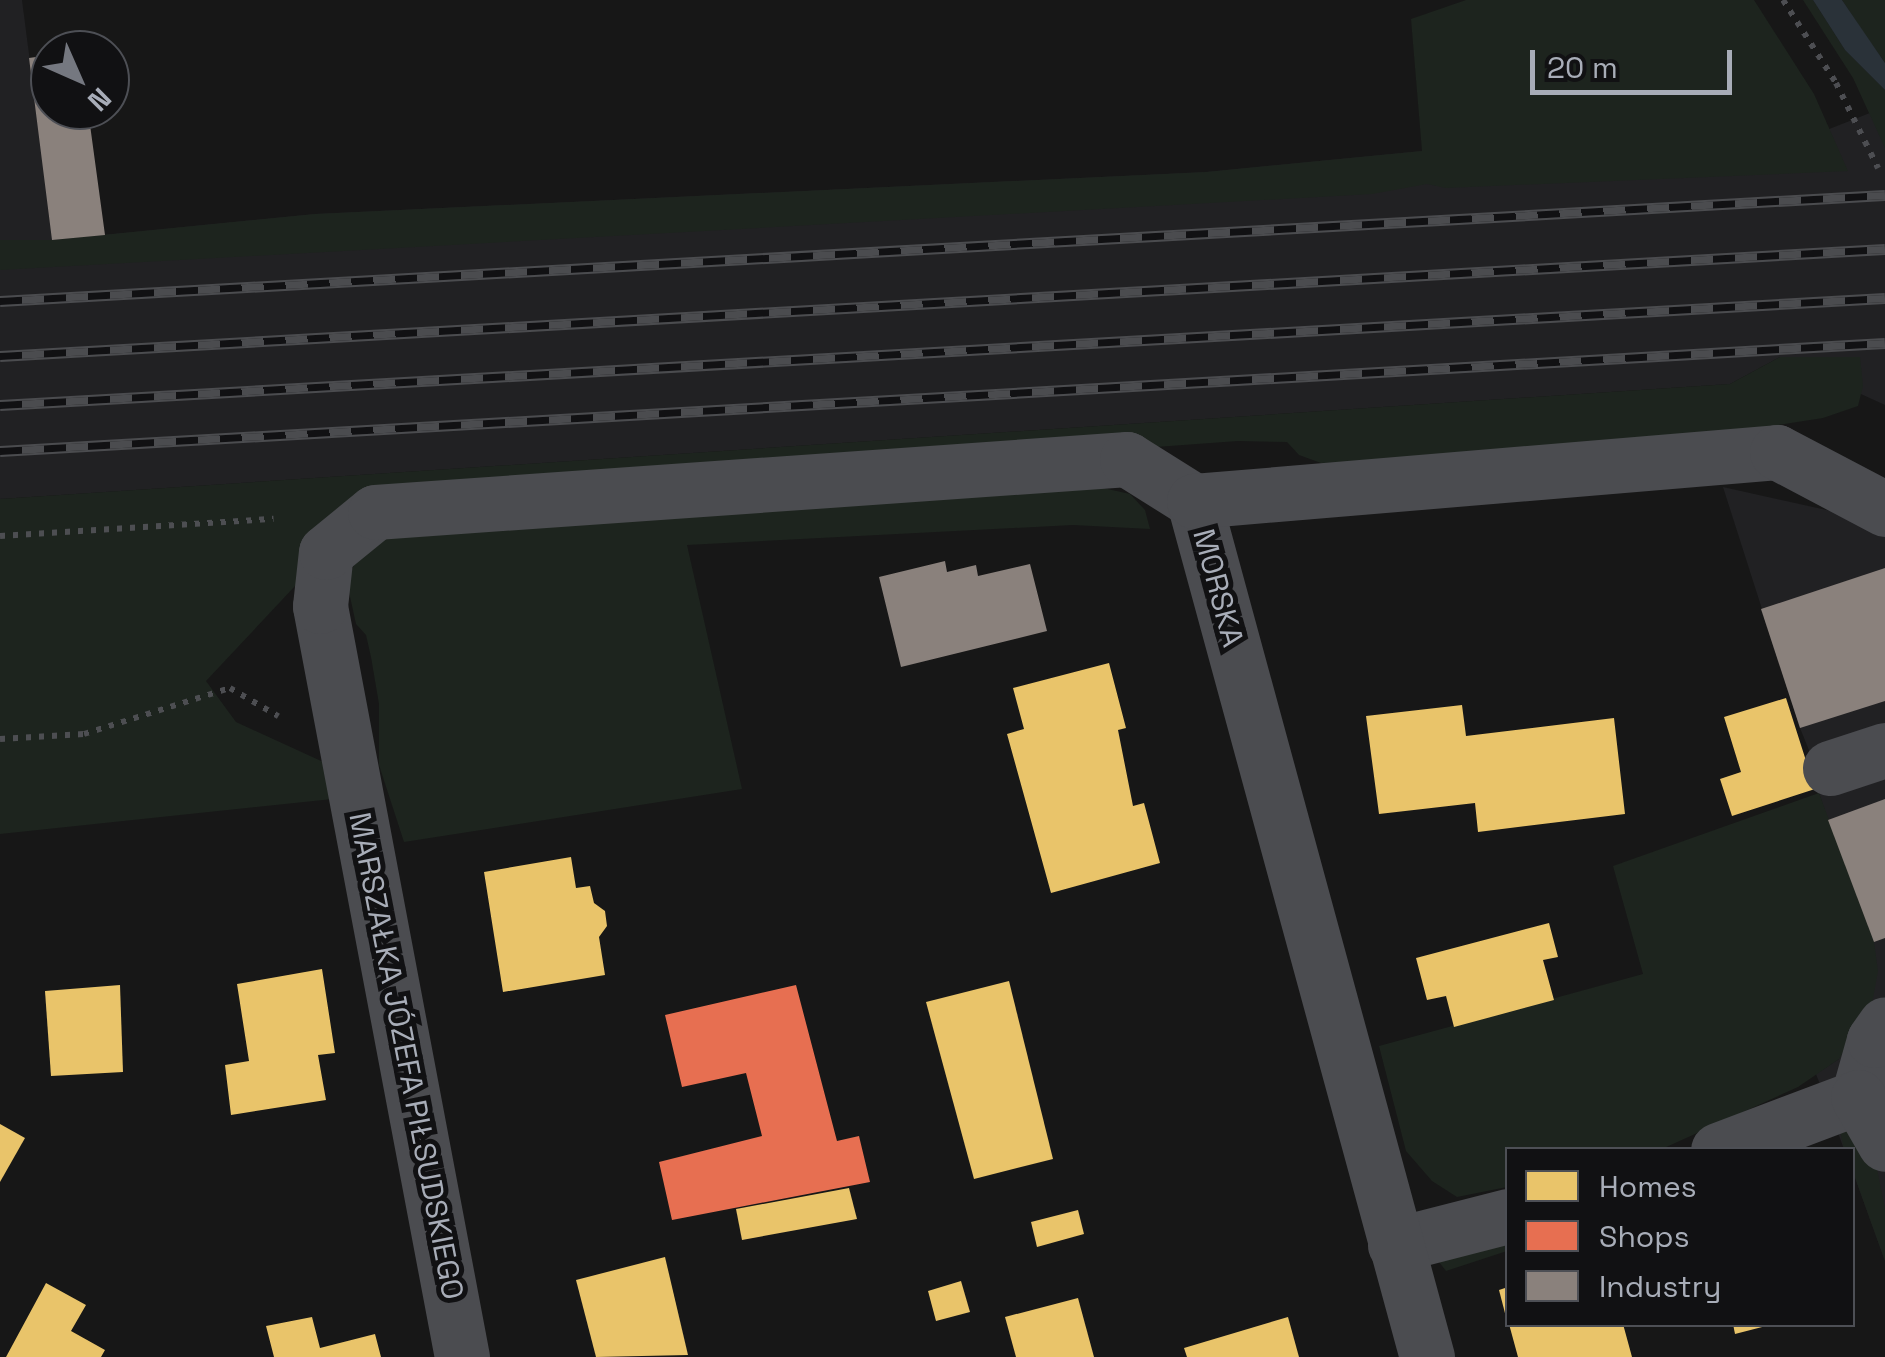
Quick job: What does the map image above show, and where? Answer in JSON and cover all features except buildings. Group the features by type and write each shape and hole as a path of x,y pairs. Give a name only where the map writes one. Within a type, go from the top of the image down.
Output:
{"street":[{"name":"MORSKA","path":"1427,1357 1194,501 1777,452 1885,509"},
{"name":"MARSZAŁKA JÓZEFA PIŁSUDSKIEGO","path":"462,1357 320,606 326,552 376,512 1126,459 1194,501"},
{"path":"1830,768 1885,750"},
{"path":"1885,1024 1874,1040 1858,1096 1885,1144"},
{"path":"1726,1147 1858,1096"},
{"path":"1395,1245 1505,1217"}],"path":[{"path":"1783,0 1836,83 1878,168"},
{"path":"0,536 277,519"},
{"path":"0,739 84,734 230,688 349,756"}],"shaded area":[{"path":"0,0 22,0 30,62 30,130 39,130 53,240 315,214 1206,172 1422,151 1776,150 1885,107 1885,405 1780,357 1730,384 0,499"},
{"path":"1466,0 1754,0 1814,94 1848,171 1446,188 1427,184 1372,194 0,270 0,240 52,240 315,214 1206,172 1422,151 1411,19"},
{"path":"1803,0 1813,0 1845,50 1885,90 1885,148 1853,78"},
{"path":"1813,0 1842,0 1885,63 1885,90 1845,50"},
{"path":"1842,0 1885,0 1885,63 1864,33"},
{"path":"1780,357 1860,357 1863,386 1858,406 1823,418 1733,432 1366,462 1321,463 1299,455 1287,442 1238,441 360,505 311,569 206,681 236,722 332,766 342,798 0,834 0,499 1730,384"},
{"path":"1723,487 1885,523 1885,1261 1855,1178 1855,1147 1843,1147 1816,1074 1839,1059 1828,820 1819,793 1825,790 1800,728"},
{"path":"1103,488 1130,494 1145,510 1150,529 1073,525 687,545 742,789 404,842 379,765 379,704 371,657 366,635 356,624 347,583 358,554 383,530"},
{"path":"1819,793 1874,942 1878,971 1872,1004 1839,1059 1798,1087 1666,1147 1505,1147 1505,1187 1457,1197 1432,1181 1406,1151 1379,1046 1643,974 1613,866"},
{"path":"1838,1121 1877,1169 1885,1209 1885,1261 1855,1178 1855,1147 1844,1147"},
{"path":"1505,1242 1505,1252 1446,1271 1439,1262"}],"railway":[{"path":"0,301 1885,195"},
{"path":"0,356 1885,249"},
{"path":"0,405 1885,298"},
{"path":"0,451 1885,343"}]}
